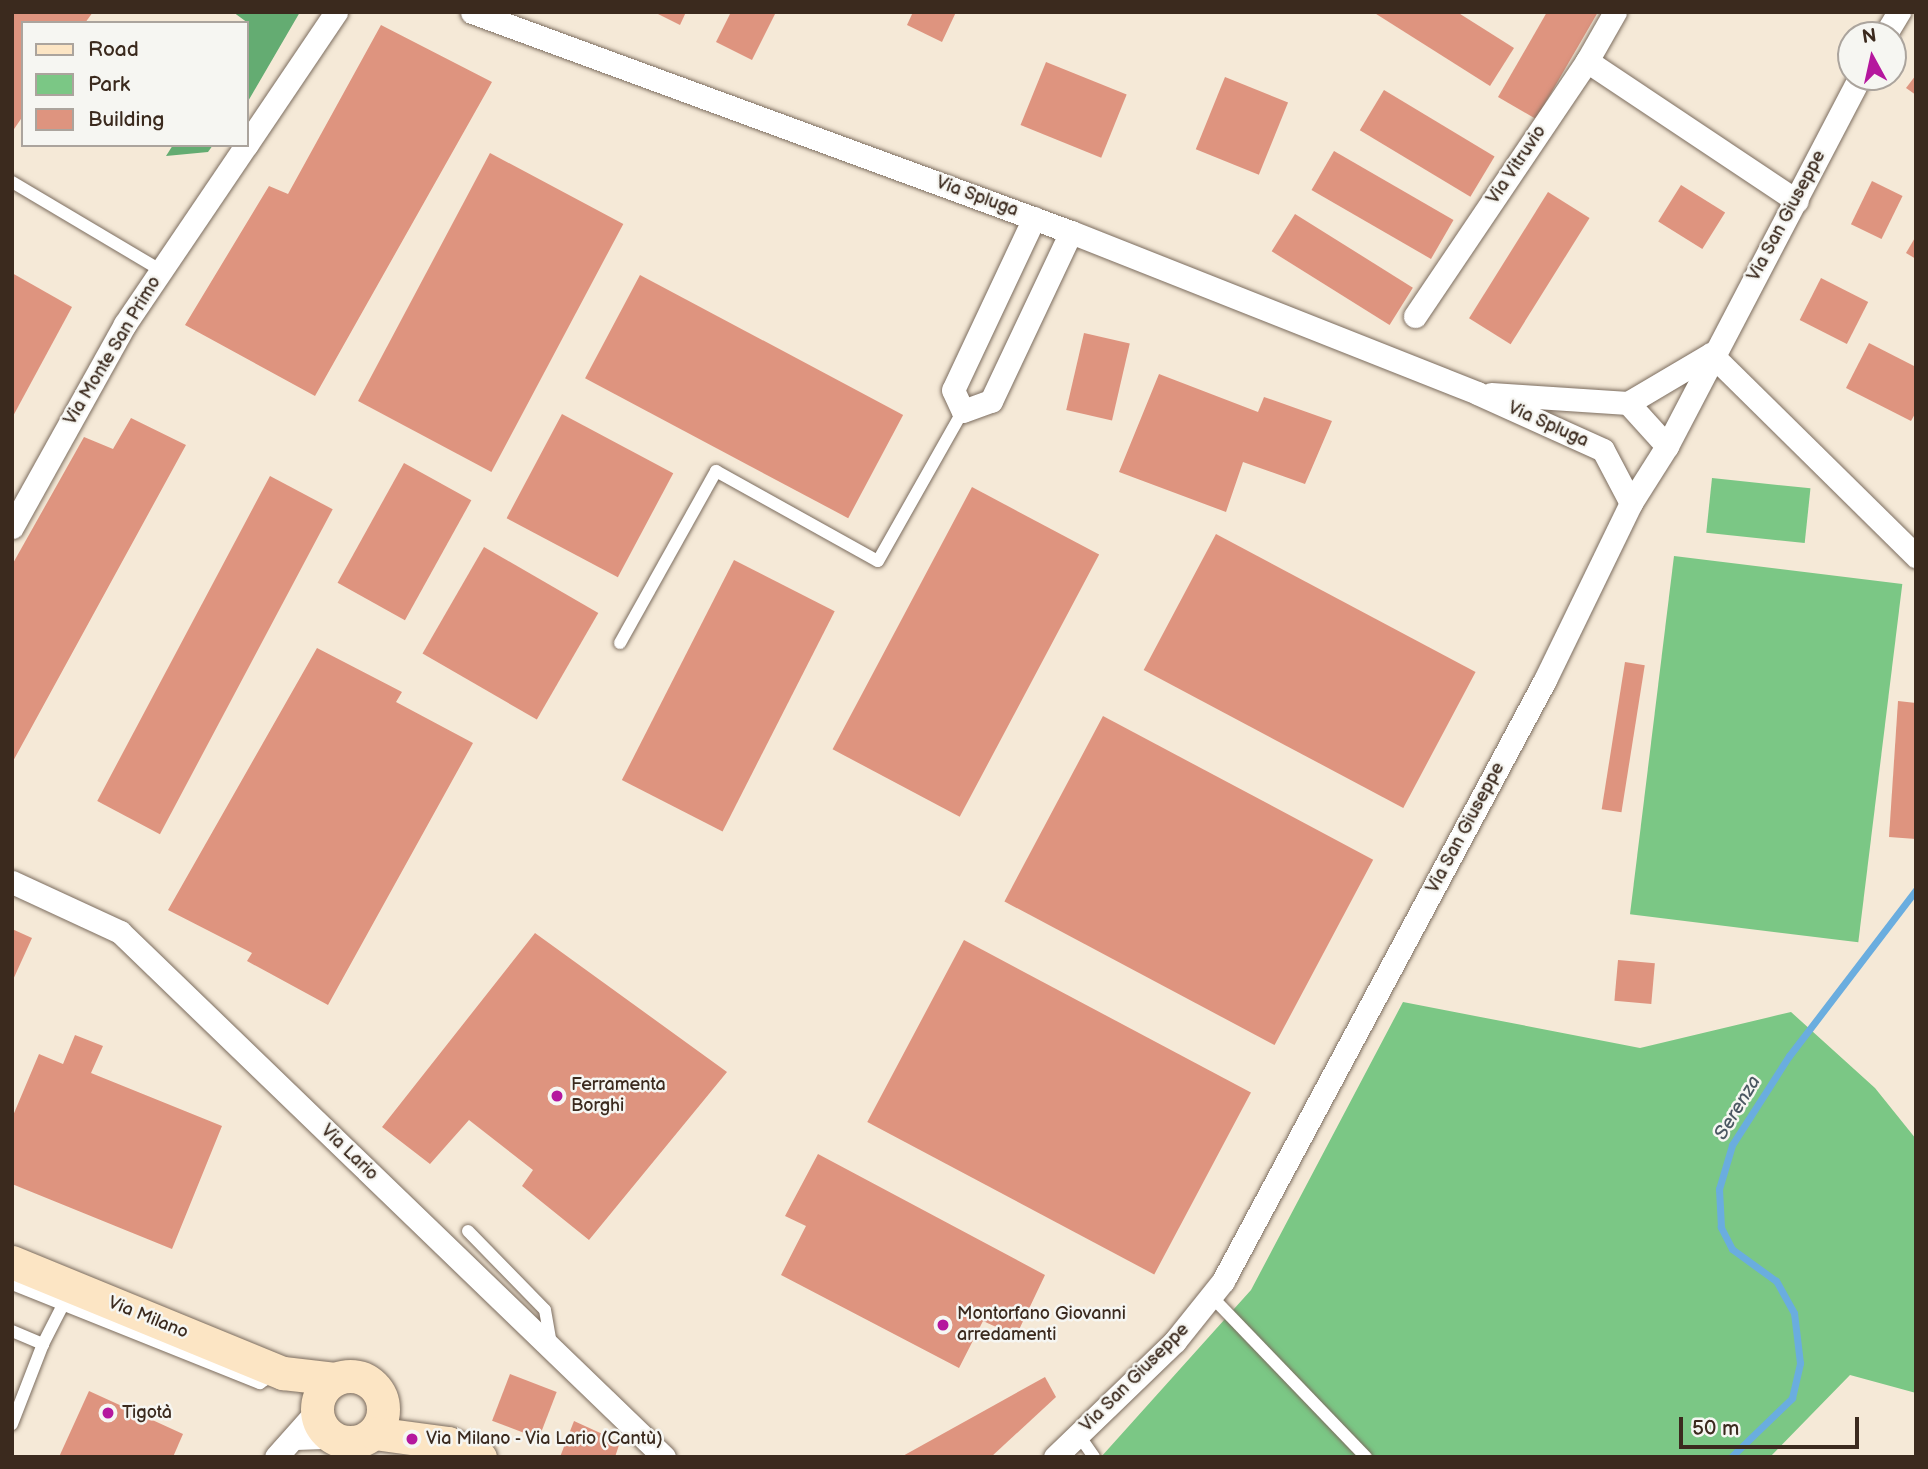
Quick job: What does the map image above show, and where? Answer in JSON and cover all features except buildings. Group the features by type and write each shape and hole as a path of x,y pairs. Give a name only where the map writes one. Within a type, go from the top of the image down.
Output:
{"main road":[{"name":"Via Milano","path":"12,1262 281,1373 335,1379"},
{"name":"Via Milano","path":"281,1373 321,1418"},
{"path":"448,1443 374,1433 353,1443 321,1418 319,1395 335,1379 355,1376 448,1443 480,1457"},
{"path":"374,1433 383,1414 379,1393"}],"street":[{"name":"Via Monte San Primo","path":"248,142 336,12"},
{"name":"Via Spluga","path":"472,12 1071,232 1478,393 1604,450 1631,503"},
{"name":"Via Vitruvio","path":"1415,316 1587,61 1615,12"},
{"path":"1587,61 1797,201"},
{"name":"Via San Giuseppe","path":"1055,1457 1175,1341 1212,1297 1545,680 1631,503 1667,446 1711,354 1797,201 1853,91"},
{"name":"Via Monte San Primo","path":"12,527 125,324 245,147"},
{"path":"1034,218 953,390 963,411 991,401 1071,232"},
{"path":"1667,446 1628,403 1711,354 1916,556"},
{"name":"Via Spluga","path":"1478,393 1628,403"},
{"name":"Via Lario","path":"12,882 120,932 551,1345 664,1457"},
{"path":"276,1457 321,1418"}],"lane":[{"path":"12,182 162,271"},
{"path":"620,643 716,471 878,561 963,411"},
{"path":"468,1231 545,1310 551,1345"},
{"path":"12,1284 260,1383 281,1373"},
{"path":"1212,1297 1366,1457"},
{"path":"12,1424 43,1344 63,1305"},
{"path":"12,1331 43,1344"},
{"path":"1078,1434 1094,1457"}],"green space":[{"path":"233,12 300,12 248,101 248,21"},
{"path":"172,147 212,147 208,152 166,156"},
{"path":"1712,478 1810,488 1805,543 1706,533"},
{"path":"1674,556 1902,584 1858,942 1630,914"},
{"path":"1403,1002 1640,1048 1791,1012 1875,1088 1916,1139 1916,1393 1850,1375 1770,1457 1101,1457 1251,1290"}],"waterway":[{"name":"Serenza","path":"1731,1457 1792,1398 1800,1363 1794,1313 1776,1281 1732,1249 1721,1227 1719,1189 1732,1145 1789,1056 1916,890"}],"place":[{"name":"Ferramenta Borghi","path":"557,1096"},
{"name":"Montorfano Giovanni arredamenti","path":"943,1325"},
{"name":"Tigotà","path":"108,1413"},
{"name":"Via Milano - Via Lario (Cantù)","path":"412,1439"}]}
